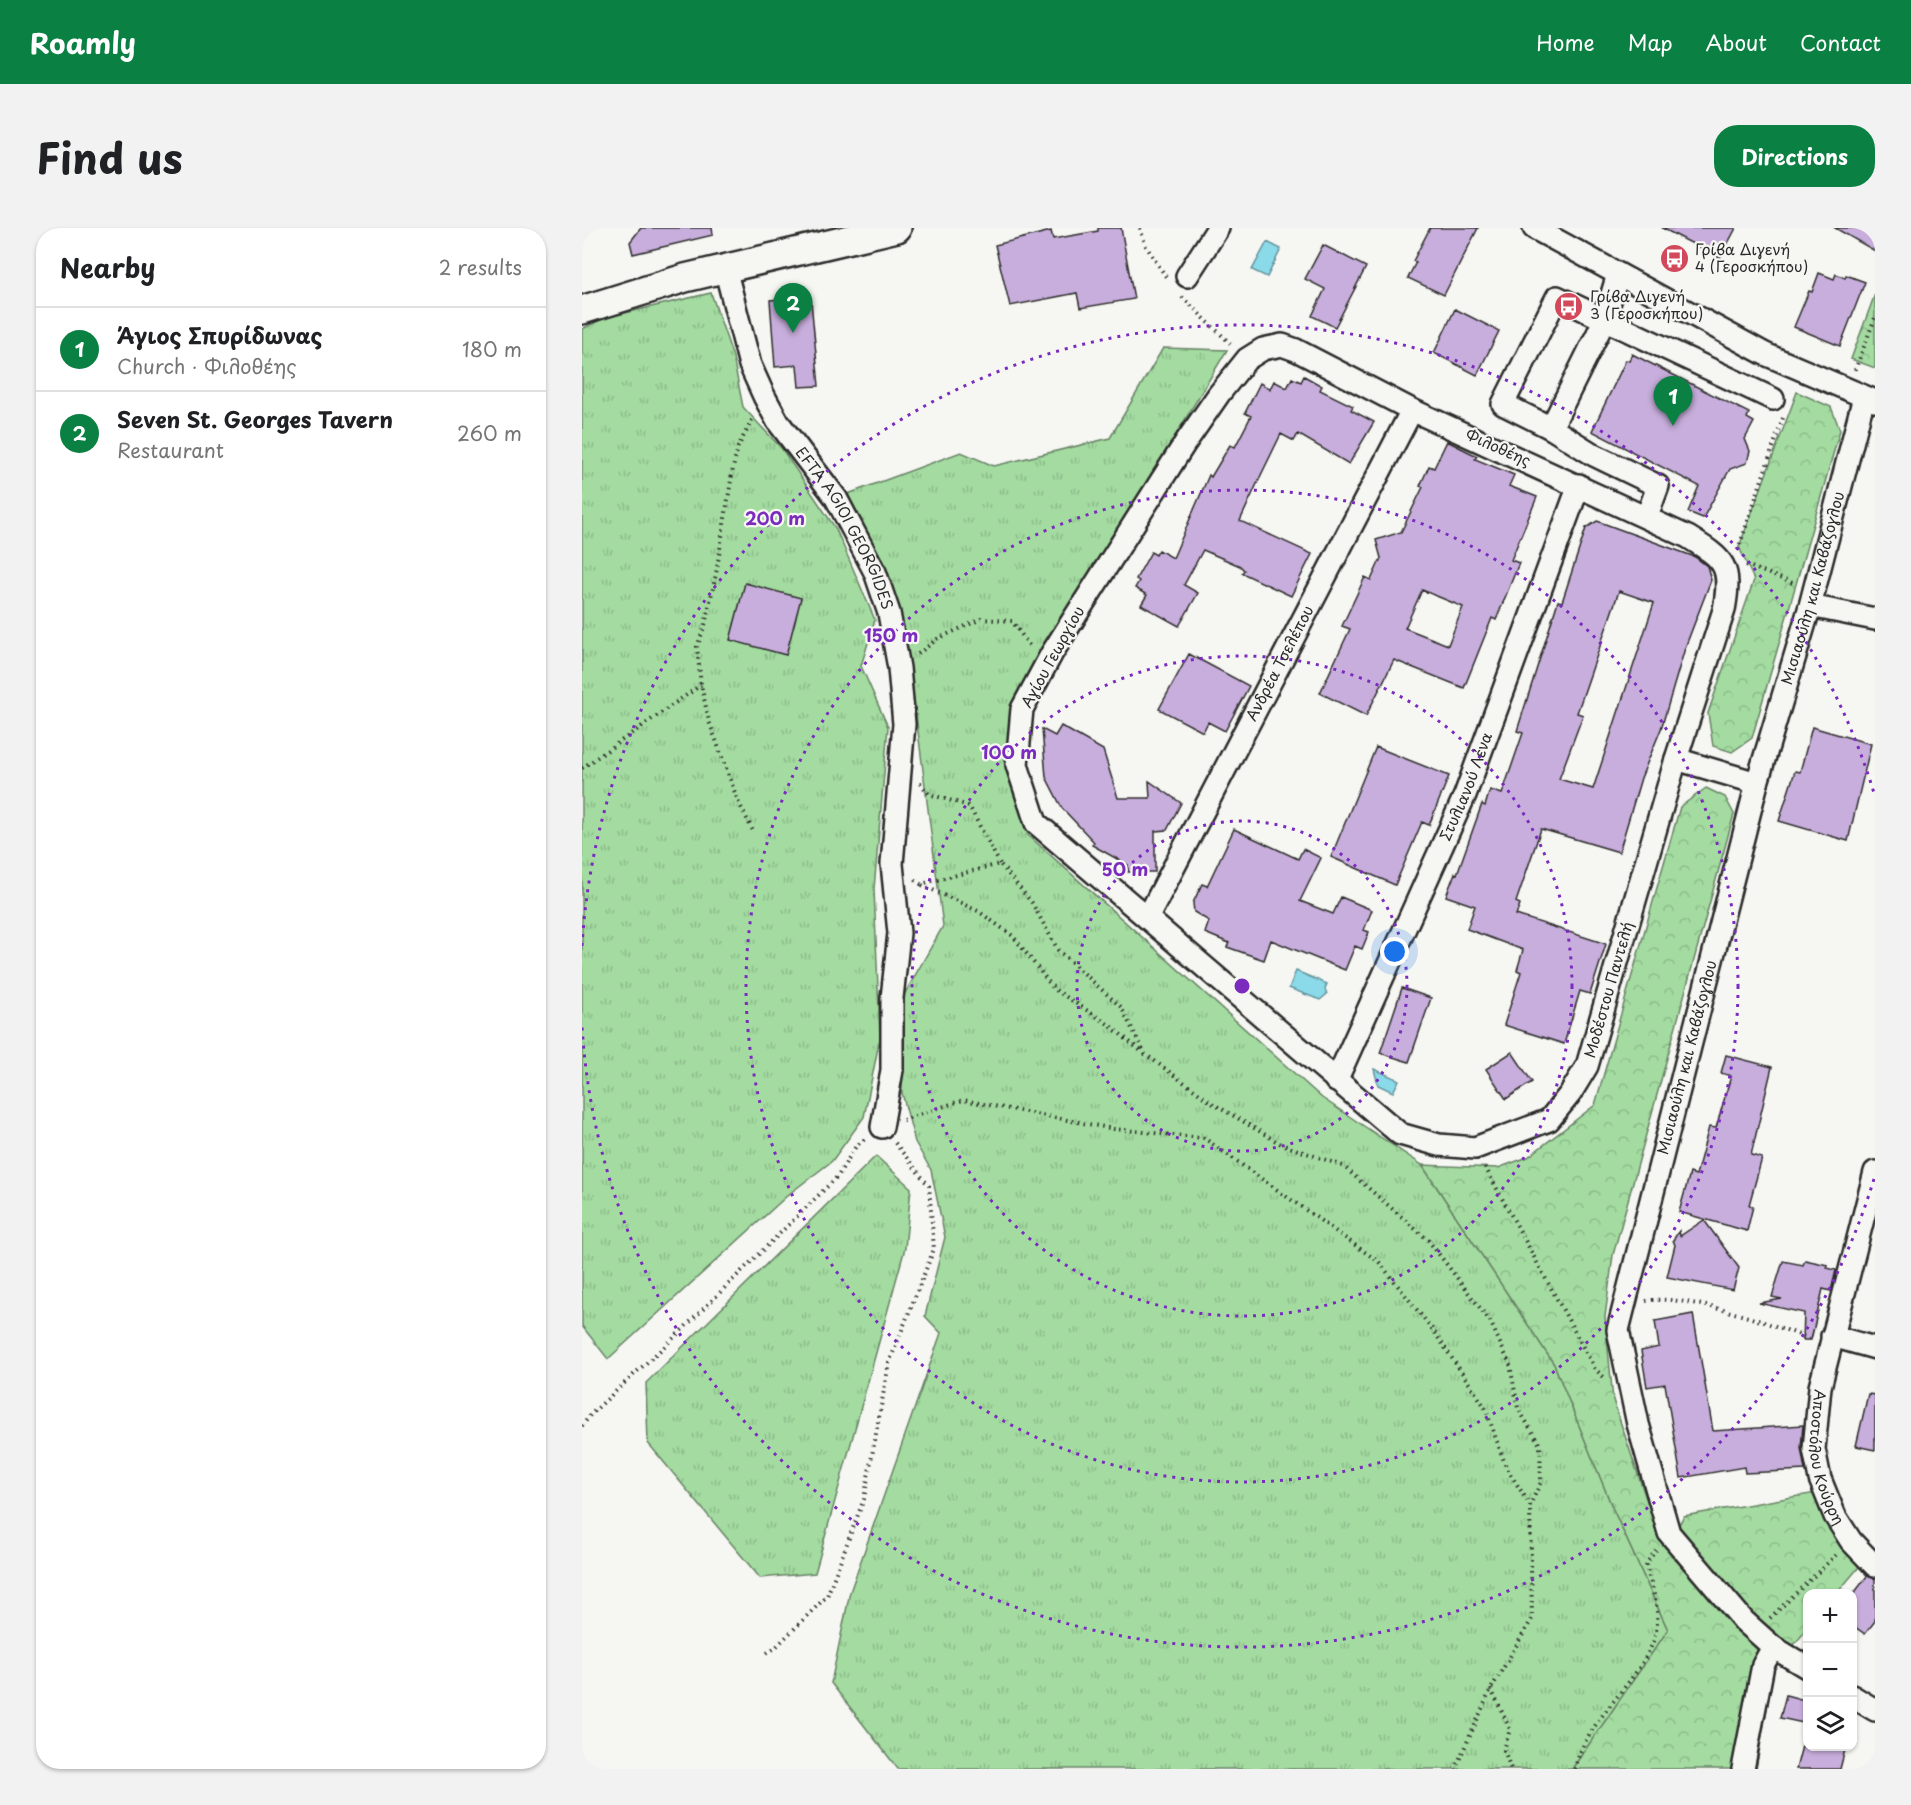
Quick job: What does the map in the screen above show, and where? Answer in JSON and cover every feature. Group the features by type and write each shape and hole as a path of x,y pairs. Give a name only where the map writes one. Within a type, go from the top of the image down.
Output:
{"main road":[{"path":"582,310 858,232 897,228"}],"street":[{"path":"1187,276 1218,228"},
{"path":"1534,228 1765,354 1862,396"},
{"name":"EFTA AGIOI GEORGIDES","path":"725,268 750,366 764,396 778,422 836,498 875,572 889,613 899,668 904,724 892,864 899,933 892,998 892,1070 882,1127"},
{"path":"1551,428 1604,321 1618,274"},
{"path":"1647,516 1658,486 1594,455 1551,428 1503,404 1557,297 1779,407"},
{"name":"Φιλοθέης","path":"1247,359 1263,349 1282,345 1296,350 1412,410 1647,516 1717,555 1730,572"},
{"name":"Αγίου Γεωργίου","path":"1247,359 1185,443 1052,653 1022,709 1017,765 1036,823 1336,1081"},
{"name":"Μισιαούλη και Καβάζογλου","path":"1803,1665 1773,1647 1744,1620 1669,1533 1633,1403 1618,1330 1757,783 1812,599 1862,396"},
{"name":"Ανδρέα Τσελέπου","path":"1148,917 1412,410"},
{"name":"Στυλιανού Λένα","path":"1336,1081 1465,795 1579,485"},
{"name":"Μοδέστου Παντελή","path":"1336,1081 1400,1134 1439,1145 1475,1148 1549,1120 1570,1094 1587,1066 1676,759 1724,610 1730,572"},
{"path":"1812,599 1875,619"},
{"path":"1676,759 1757,783"},
{"name":"Αποστόλου Κούρρη","path":"1875,1172 1830,1342 1815,1421 1814,1449 1826,1495 1851,1541 1875,1566"},
{"path":"1830,1342 1875,1347"},
{"path":"1743,1769 1763,1665 1773,1647"},
{"path":"1854,1697 1875,1710"}],"path":[{"path":"1862,396 1875,318"},
{"path":"753,831 738,801 709,721 700,685 697,647 705,625 716,574 738,447 764,396"},
{"path":"1779,407 1730,572 1812,599"},
{"path":"899,668 938,639 981,619 1012,621 1034,652"},
{"path":"582,768 700,685"},
{"path":"901,761 929,794 969,806 1000,864 1032,903 1058,950 1121,1007 1145,1054"},
{"path":"892,864 921,884 978,911 1012,936 1054,989 1068,1001 1108,1024 1212,1103 1281,1144 1343,1166 1428,1240 1490,1321 1510,1365 1518,1408 1540,1445 1541,1482 1530,1505 1532,1619 1491,1689 1455,1769"},
{"path":"921,884 1000,864"},
{"path":"582,1426 591,1414 681,1331 838,1176 856,1146 882,1127 963,1100 1114,1129 1204,1138 1379,1262 1433,1330 1485,1407 1506,1467 1530,1505"},
{"path":"766,1653 775,1648 827,1596 864,1499 889,1363 934,1249 929,1186 882,1127"},
{"path":"1475,1148 1595,1369 1633,1403"},
{"path":"1624,1306 1660,1298 1708,1307 1830,1342"},
{"path":"1575,1769 1589,1735 1654,1639 1656,1608 1646,1564 1669,1533"},
{"path":"1756,1630 1851,1541"},
{"path":"1491,1689 1510,1729 1504,1750 1511,1769"}],"green space":[{"path":"711,293 733,357 743,407 782,449 836,529 875,620 861,666 888,727 874,889 880,1038 864,1117 832,1161 789,1194 608,1359 582,1326 582,329 604,318"},
{"path":"1875,294 1875,368 1851,359"},
{"path":"1163,348 1227,350 1014,704 1006,771 1028,835 1322,1098 1422,1165 1554,1364 1613,1509 1668,1630 1572,1769 898,1769 831,1683 850,1592 941,1333 925,1316 945,1237 931,1170 915,1142 902,1093 904,995 943,926 910,669 883,563 848,494 961,452 994,466 1110,438"},
{"path":"1797,392 1831,407 1840,430 1752,738 1732,752 1713,746 1708,713 1754,580 1739,547"},
{"path":"1706,788 1725,797 1734,814 1613,1255 1605,1317 1613,1400 1653,1519 1673,1534 1684,1516 1816,1493 1859,1567 1840,1589 1803,1589 1803,1634 1774,1669 1756,1769 1572,1769 1668,1630 1613,1509 1554,1364 1422,1165 1498,1168 1528,1157 1595,1105 1680,807"},
{"path":"876,1156 911,1188 905,1248 815,1573 760,1578 648,1443 646,1383"}],"water":[{"path":"1267,242 1281,249 1267,277 1252,270"},
{"path":"1296,971 1327,984 1325,989 1327,994 1320,1000 1289,988"},
{"path":"1374,1069 1399,1080 1393,1092 1378,1085"}],"building":[{"path":"641,228 712,228 713,235 633,254 630,242"},
{"path":"1098,228 1121,228 1134,299 1080,308 1077,293 1010,306 995,245 1051,231 1053,239 1098,231"},
{"path":"1430,228 1478,228 1444,295 1408,278 1416,262 1413,261"},
{"path":"1662,228 1736,228 1720,258"},
{"path":"1835,228 1875,228 1875,251"},
{"path":"1323,245 1366,267 1335,327 1312,316 1325,289 1305,279"},
{"path":"1819,273 1834,279 1836,274 1845,278 1846,275 1865,282 1840,346 1794,327"},
{"path":"805,297 811,301 819,386 799,387 797,365 775,367 770,300"},
{"path":"1455,309 1499,331 1477,375 1434,353"},
{"path":"1632,354 1749,413 1747,418 1754,422 1745,439 1750,451 1747,463 1730,469 1703,518 1688,512 1699,486 1592,431 1626,360 1629,361"},
{"path":"1304,376 1322,386 1320,390 1353,406 1351,410 1374,422 1349,464 1298,434 1294,441 1281,434 1261,475 1240,521 1312,554 1291,596 1242,573 1244,570 1240,566 1203,550 1184,585 1198,593 1179,626 1141,605 1147,595 1135,588 1139,581 1136,579 1151,552 1156,555 1159,550 1173,558 1209,475 1211,477 1230,445 1235,447 1251,416 1245,413 1260,383 1270,389 1274,381 1287,388 1292,378 1301,382"},
{"path":"1447,441 1477,456 1475,459 1514,475 1509,486 1537,497 1511,560 1519,563 1496,620 1492,618 1464,688 1394,660 1366,716 1320,693 1350,629 1342,626 1365,577 1371,580 1381,558 1376,540 1401,532 1423,487 1420,486 1429,466 1434,468","holes":["1422,590 1463,607 1448,645 1405,628"]},
{"path":"1597,521 1695,557 1707,566 1711,580 1685,648 1661,729 1641,778 1619,852 1541,829 1516,902 1520,904 1516,915 1606,944 1590,994 1580,991 1564,1044 1504,1025 1521,972 1517,970 1523,950 1467,929 1475,906 1446,896 1455,873 1457,874 1482,804 1485,806 1490,790 1502,794 1523,733 1517,731 1558,601 1562,602 1586,528","holes":["1619,591 1654,603 1593,789 1559,779 1583,715 1577,713"]},
{"path":"745,583 801,598 786,655 730,640"},
{"path":"1189,654 1249,686 1225,731 1208,722 1203,732 1159,709"},
{"path":"1061,726 1103,750 1118,798 1150,798 1149,781 1181,803 1167,830 1155,831 1155,872 1128,872 1128,865 1092,845 1094,842 1062,808 1046,777 1042,729 1055,736"},
{"path":"1812,727 1871,744 1848,841 1779,821 1795,771 1800,772"},
{"path":"1376,747 1449,776 1429,825 1422,822 1395,885 1331,857"},
{"path":"1234,829 1298,859 1303,849 1321,858 1300,901 1333,914 1341,897 1372,910 1364,930 1369,932 1362,949 1355,946 1345,970 1271,940 1264,960 1227,947 1229,943 1205,933 1209,921 1194,912 1193,903 1202,884 1207,886"},
{"path":"1402,988 1431,998 1409,1062 1380,1053"},
{"path":"1512,1052 1532,1082 1506,1099 1486,1069"},
{"path":"1726,1055 1772,1067 1751,1155 1762,1158 1749,1205 1753,1206 1747,1231 1679,1212 1690,1173 1696,1175 1709,1127 1716,1128 1731,1076 1721,1073"},
{"path":"1704,1220 1739,1268 1733,1290 1667,1277 1675,1245 1673,1240 1679,1231 1680,1236"},
{"path":"1805,1260 1828,1265 1827,1268 1836,1270 1831,1291 1823,1289 1811,1340 1803,1340 1804,1313 1759,1303 1782,1299 1772,1297 1783,1261 1803,1265"},
{"path":"1693,1314 1713,1431 1803,1425 1801,1448 1805,1470 1745,1473 1744,1467 1681,1478 1665,1384 1647,1387 1641,1351 1659,1347 1655,1321"},
{"path":"1868,1394 1875,1395 1875,1450 1856,1446"},
{"path":"1867,1576 1875,1578 1875,1621 1865,1634 1857,1628 1857,1589"},
{"path":"1786,1695 1803,1700 1803,1723 1780,1718"},
{"path":"1802,1746 1803,1751 1845,1751 1840,1769 1796,1769"}],"place":[{"name":"Γρίβα Διγενή 4 (Γεροσκήπου)","path":"1674,259"},
{"name":"Γρίβα Διγενή 3 (Γεροσκήπου)","path":"1569,306"},
{"name":"Seven St. Georges Tavern","path":"793,333"},
{"name":"Άγιος Σπυρίδωνας","path":"1673,426"}]}
